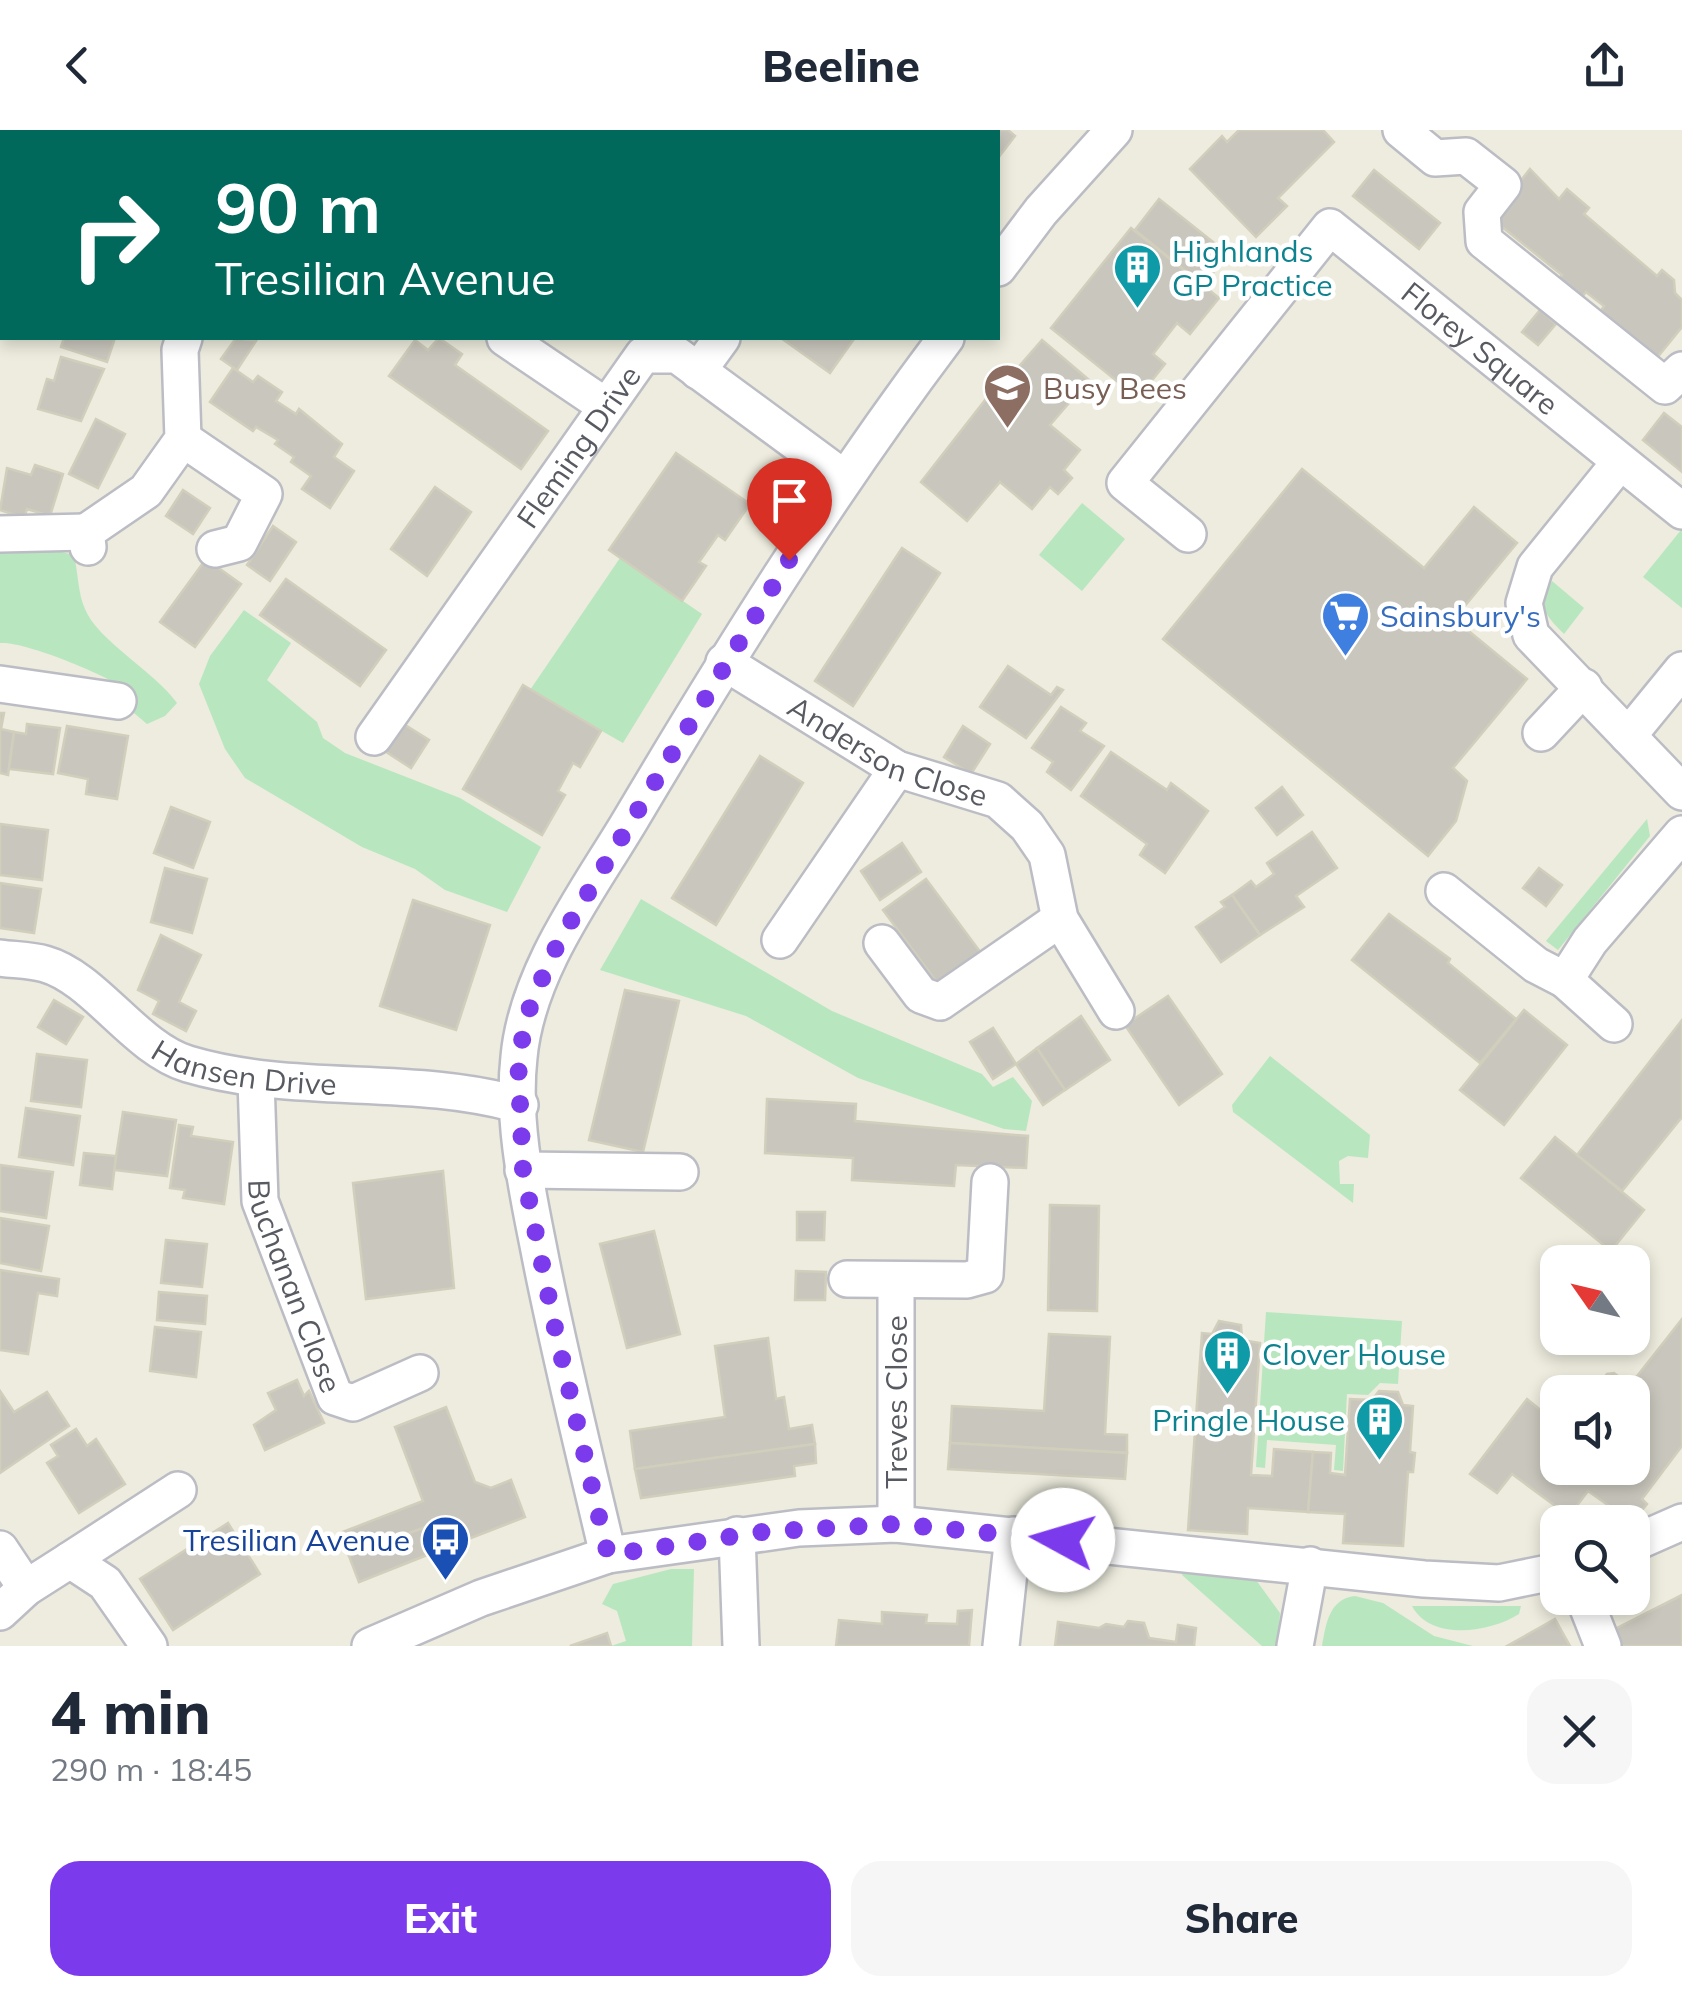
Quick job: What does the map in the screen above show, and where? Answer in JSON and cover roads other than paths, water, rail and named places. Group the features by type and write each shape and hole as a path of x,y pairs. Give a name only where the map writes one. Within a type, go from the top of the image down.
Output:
{"street":[{"path":"1000,265 1040,211 1114,130"},
{"path":"1401,130 1435,158 1466,156 1503,185 1482,212 1484,242 1665,386 1682,370"},
{"name":"Florey Square","path":"1188,534 1125,483 1330,227 1477,341 1620,462"},
{"path":"0,534 87,539 146,490 182,439 180,350 183,340"},
{"path":"508,340 604,406"},
{"path":"698,370 720,340"},
{"path":"608,1555 523,1170 518,1057 531,1003 559,941 724,662 844,478 945,340"},
{"name":"Fleming Drive","path":"374,738 643,355 677,356 844,478"},
{"path":"182,439 264,494 239,543 215,548"},
{"path":"1682,511 1620,462 1542,554 1524,603 1532,635 1682,792"},
{"name":"Anderson Close","path":"724,662 897,769 998,800 1013,813 1048,854 1060,919 1116,1012"},
{"path":"1628,736 1682,670"},
{"path":"0,684 118,701"},
{"path":"1541,733 1584,687"},
{"path":"780,940 897,769"},
{"path":"1565,980 1590,941 1682,834"},
{"path":"1444,891 1536,966 1565,980 1614,1024"},
{"path":"882,943 921,996 940,1002 1060,919"},
{"name":"Hansen Drive","path":"0,958 48,964 117,1012 146,1042 182,1062 256,1080 466,1090 520,1105"},
{"name":"Buchanan Close","path":"256,1080 260,1201 335,1397 353,1403 420,1373"},
{"path":"523,1170 680,1172"},
{"path":"847,1279 967,1280 985,1275 990,1182"},
{"name":"Treves Close","path":"896,1281 896,1524"},
{"path":"0,1549 13,1600 178,1490"},
{"path":"1650,1536 1682,1522"},
{"path":"383,1643 481,1598 608,1555 737,1535 896,1524 1499,1583 1540,1575"},
{"path":"737,1535 741,1646"},
{"path":"1001,1646 1013,1536"},
{"path":"70,1560 105,1583 148,1646"},
{"path":"1295,1646 1310,1565"},
{"path":"1591,1615 1603,1646"}],"place":[{"name":"Highlands GP Practice","path":"1137,310"},
{"name":"Busy Bees","path":"1008,430"},
{"name":"Sainsbury's","path":"1345,658"},
{"name":"Clover House","path":"1227,1396"},
{"name":"Pringle House","path":"1380,1462"},
{"name":"Tresilian Avenue","path":"445,1582"}]}
